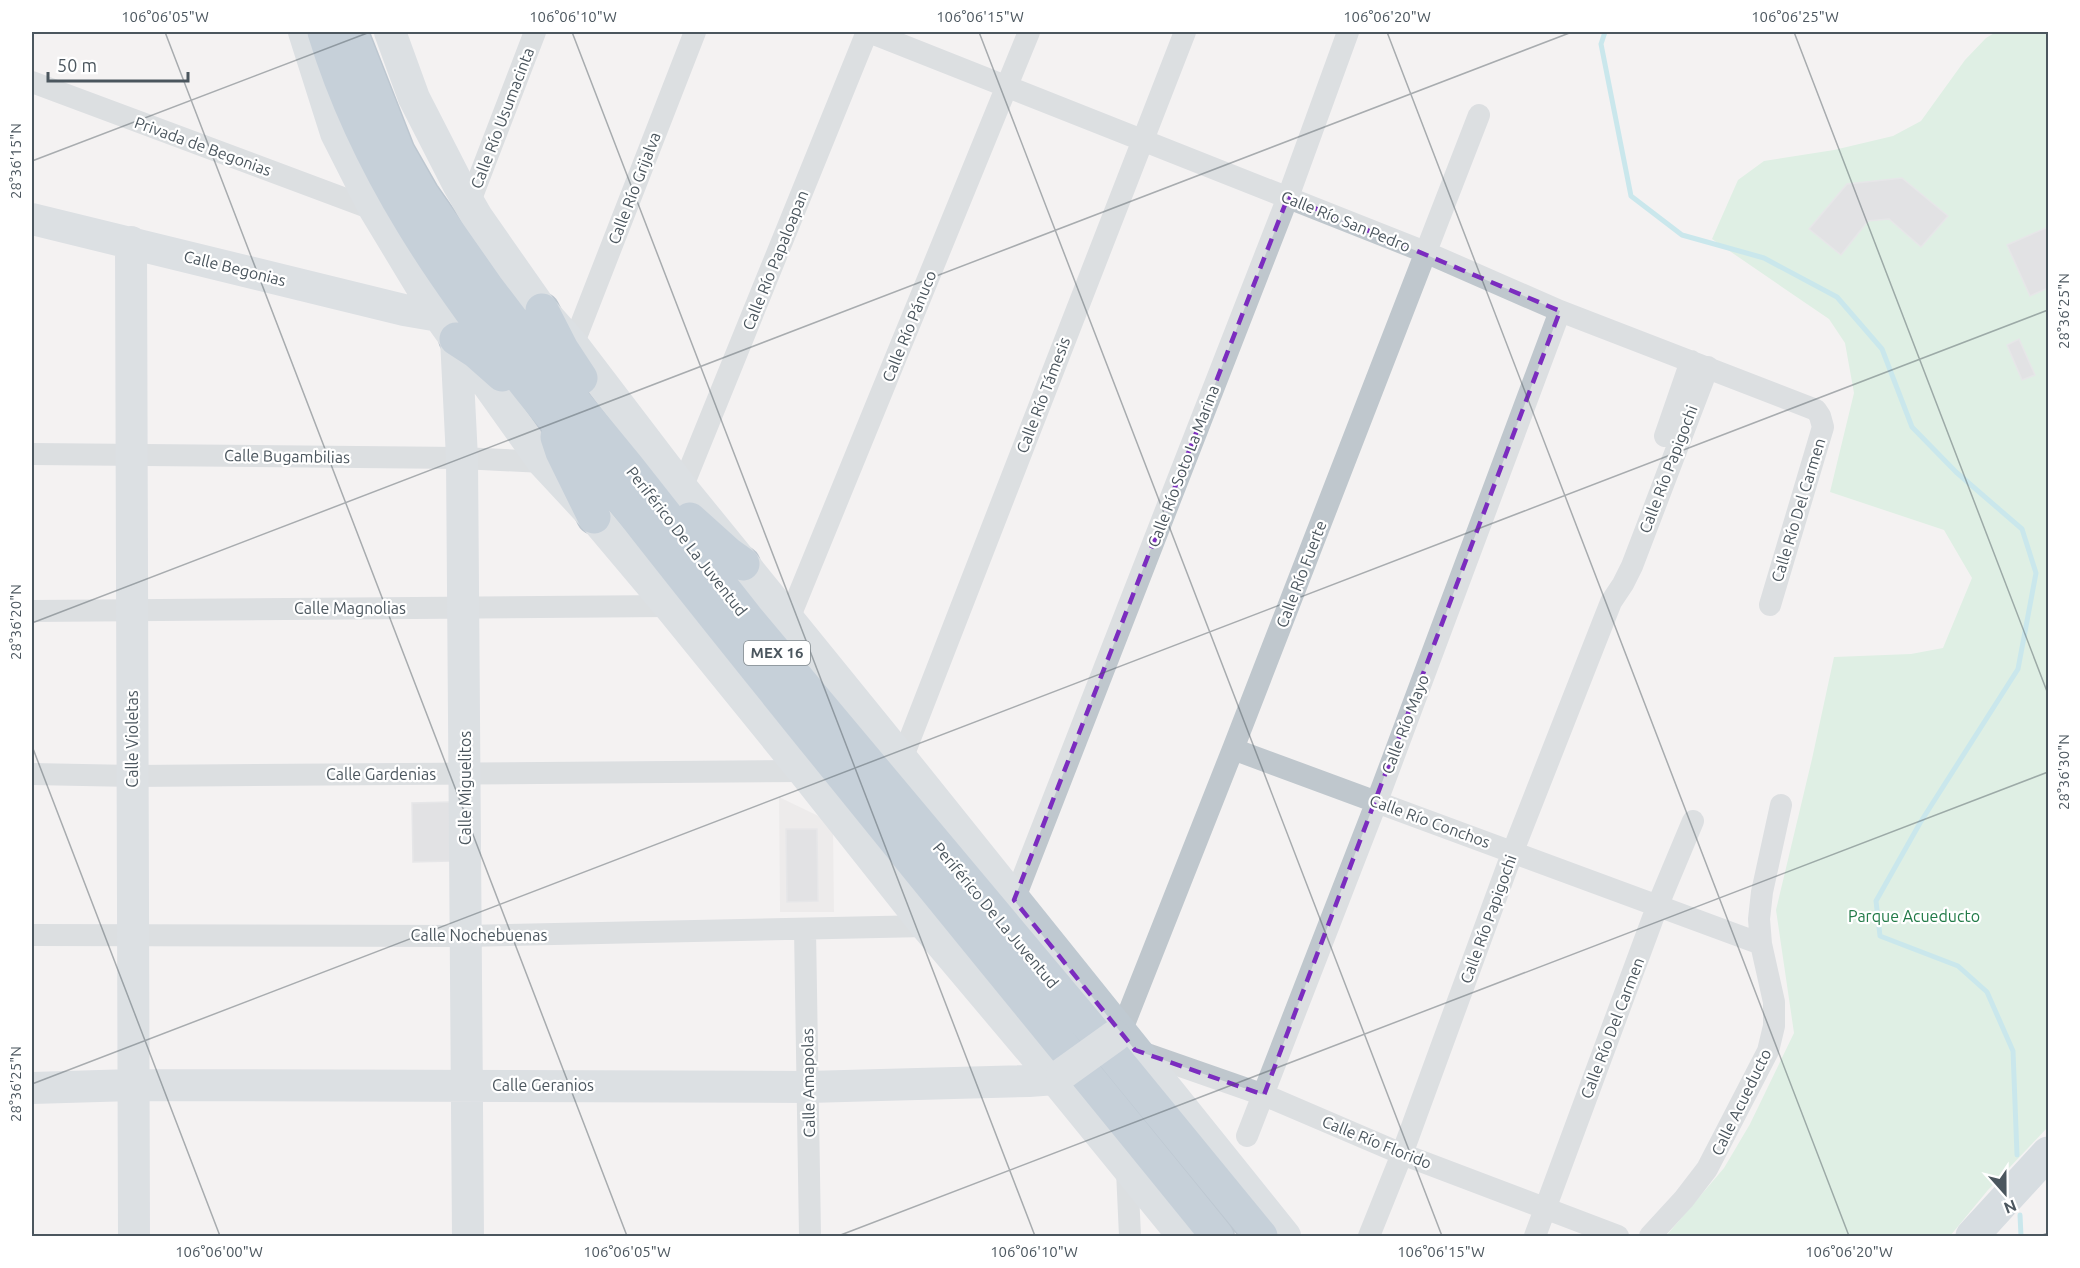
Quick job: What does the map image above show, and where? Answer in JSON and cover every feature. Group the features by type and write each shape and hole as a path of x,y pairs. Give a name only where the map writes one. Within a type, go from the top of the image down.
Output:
{"highway":[{"name":"Periférico De La Juventud","path":"324,32 331,56 380,167 403,212 443,274 545,407 608,481 734,641 1217,1236"},
{"name":"Periférico De La Juventud","path":"351,32 398,152 447,232 494,297 747,618 1098,1037 1261,1236"},
{"path":"542,310 562,349 608,418 636,476 678,508 743,564"},
{"path":"448,327 517,388 545,407 560,446 594,517"}],"main road":[{"path":"1978,1232 2049,1153"}],"street":[{"path":"304,32 336,133 375,210 448,327 543,462 594,517 669,606 926,926 1058,1077 1127,1170 1183,1236"},
{"name":"Periférico De La Juventud","path":"390,32 414,98 469,204 542,310 573,345 682,488 788,621 902,759 1124,1039 1285,1236"},
{"name":"Calle Río Usumacinta","path":"469,204 535,32"},
{"name":"Calle Río Grijalva","path":"573,345 695,32"},
{"name":"Calle Río San Pedro","path":"868,32 1425,252 1560,311 1809,407 1821,416"},
{"name":"Calle Río Papaloapan","path":"682,488 868,32"},
{"name":"Calle Río Pánuco","path":"788,621 1029,32"},
{"name":"Calle Río Támesis","path":"902,759 1185,32"},
{"name":"Calle Río Soto La Marina","path":"1014,900 1288,197 1348,32"},
{"name":"Privada de Begonias","path":"32,82 375,210"},
{"name":"Calle Río Fuerte","path":"1124,1039 1233,749 1479,115"},
{"name":"Calle Begonias","path":"32,219 404,310 448,327"},
{"name":"Calle Violetas","path":"131,242 134,1236"},
{"name":"Calle Río Mayo","path":"1247,1136 1377,801 1560,311"},
{"name":"Calle Miguelitos","path":"448,327 462,458 468,1236"},
{"name":"Calle Río Papigochi","path":"1369,1236 1402,1154 1513,851 1611,602 1632,566 1676,445 1699,364"},
{"name":"Calle Río Del Carmen","path":"1770,605 1823,427 1821,416"},
{"name":"Calle Bugambilias","path":"32,454 462,458 543,462"},
{"name":"Calle Magnolias","path":"32,611 669,606"},
{"name":"Calle Río Conchos","path":"1233,749 1761,944"},
{"name":"Calle Gardenias","path":"32,774 132,776 803,771"},
{"name":"Calle Acueducto","path":"1650,1236 1684,1199 1707,1168 1768,1051 1774,1026 1774,1002 1761,944 1759,919 1762,892 1781,805"},
{"name":"Calle Río Del Carmen","path":"1535,1236 1658,906 1693,821"},
{"name":"Calle Nochebuenas","path":"32,935 466,936 926,926"},
{"name":"Calle Amapolas","path":"805,930 810,1236"},
{"path":"1058,1077 1124,1039"},
{"name":"Calle Río Florido","path":"1124,1039 1402,1154 1618,1236"},
{"name":"Calle Geranios","path":"32,1088 133,1084 808,1087 1058,1077"},
{"path":"1127,1170 1130,1236"}],"highlighted area":[{"path":"1288,197 1560,311 1264,1095 1135,1050 1014,900"}],"shaded area":[{"path":"779,797 833,823 834,912 780,912"}],"green space":[{"name":"Parque Acueducto","path":"1996,32 2048,32 2048,1127 1988,1190 1950,1236 1666,1236 1724,1168 1750,1124 1794,1033 1776,910 1834,657 1911,654 1943,648 1972,578 1944,530 1830,492 1854,393 1845,343 1829,319 1712,239 1738,180 1764,161 1834,150 1893,136 1921,121 1965,60 1986,38"}],"building":[{"path":"1902,178 1948,216 1921,247 1889,219 1868,221 1841,255 1809,229 1847,184"},
{"path":"2048,227 2048,288 2030,296 2007,245"},
{"path":"2019,339 2035,375 2022,380 2007,345"},
{"path":"450,802 451,861 413,862 412,803"},
{"path":"786,829 817,829 818,901 787,902"}],"waterway":[{"path":"1605,32 1601,44 1631,196 1682,235 1764,258 1837,297 1882,349 1912,427 1956,472 2022,529 2036,573 2018,669 1920,823 1876,901 1880,936 1958,966 1987,992 2013,1051 2017,1155"},
{"path":"2020,1215 2021,1236"}]}
